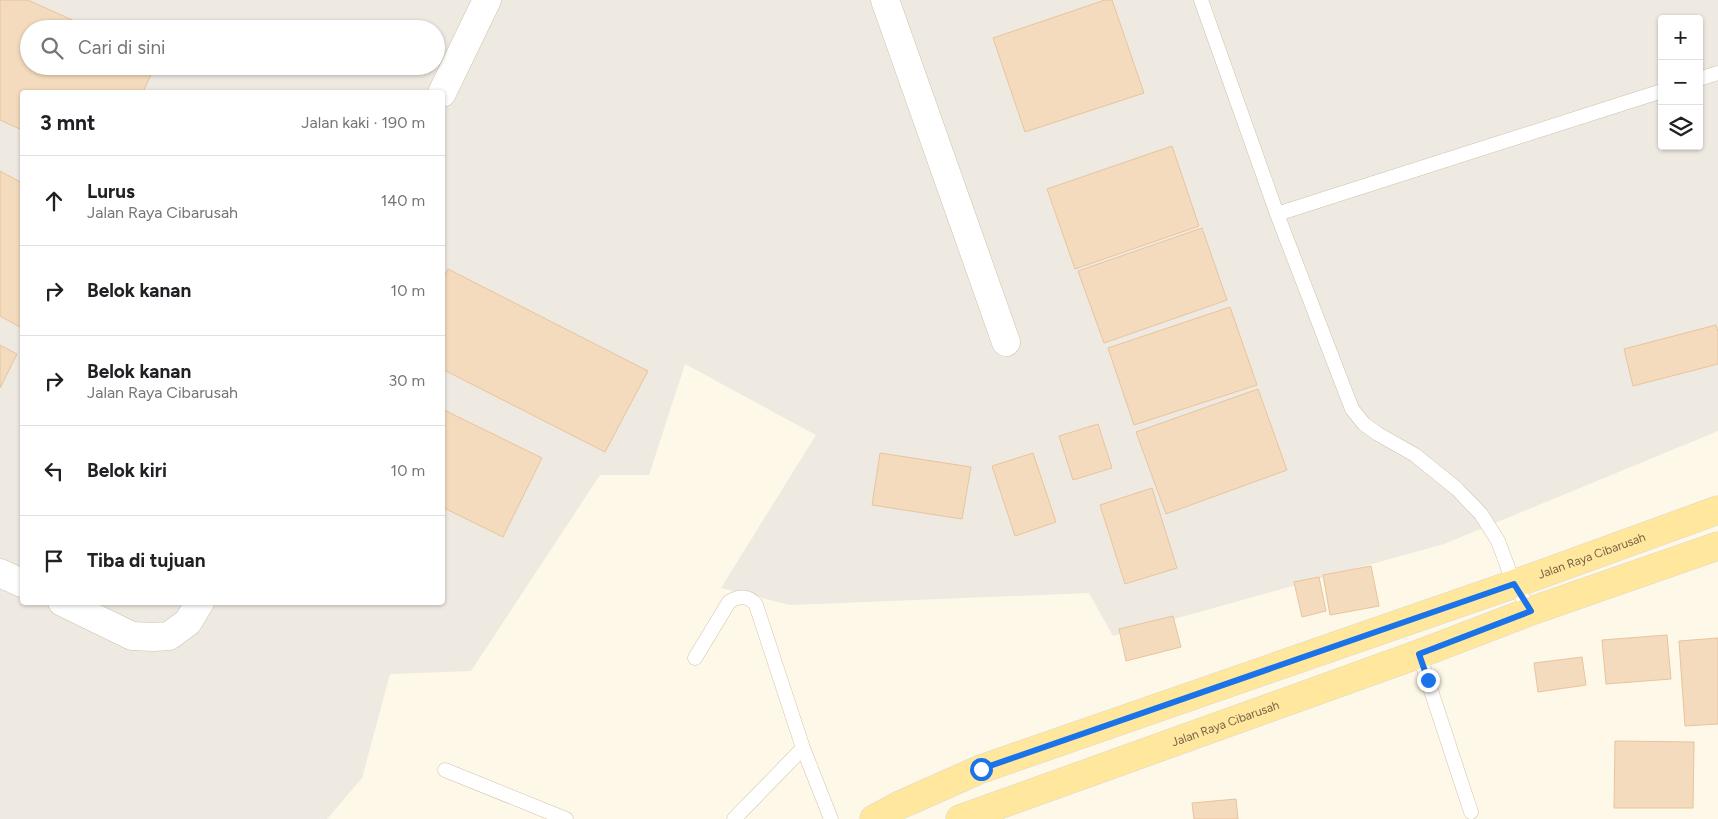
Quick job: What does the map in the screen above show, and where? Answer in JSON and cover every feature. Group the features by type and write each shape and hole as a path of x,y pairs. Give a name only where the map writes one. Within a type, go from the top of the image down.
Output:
{"main road":[{"name":"Jalan Raya Cibarusah","path":"874,819 900,805 981,769 1514,584 1718,510"},
{"name":"Jalan Raya Cibarusah","path":"960,819 1419,654 1531,611 1718,546"}],"street":[{"path":"443,90 487,0"},
{"path":"885,0 1006,342"},
{"path":"0,573 20,582"},
{"path":"68,605 132,636 153,637 169,636 188,622 198,605"}],"lane":[{"path":"1201,0 1277,214 1352,409 1364,424 1415,455 1450,483 1481,514 1498,541 1514,584 1531,611"},
{"path":"1703,78 1718,73"},
{"path":"1277,214 1658,92"},
{"path":"694,658 729,602 742,597 753,601 756,605 803,748 831,819"},
{"path":"1419,654 1471,812"},
{"path":"734,819 803,748"},
{"path":"445,770 566,819"}],"shaded area":[{"path":"0,0 1718,0 1718,431 1444,544 1113,636 1089,593 790,605 721,588 816,435 685,364 649,475 600,475 471,671 390,674 362,778 327,819 0,819"}],"building":[{"path":"0,0 28,0 72,20 20,20 20,75 151,75 144,90 20,90 20,129 0,120"},
{"path":"1105,0 1112,0 1144,93 1025,132 993,38"},
{"path":"1172,146 1199,226 1075,269 1047,189"},
{"path":"0,171 20,182 20,327 0,316"},
{"path":"1202,228 1227,300 1104,343 1078,271"},
{"path":"448,269 648,371 605,452 445,371 445,274"},
{"path":"1230,307 1257,385 1134,425 1108,348"},
{"path":"1716,325 1718,332 1718,364 1633,386 1624,349"},
{"path":"0,345 17,354 0,388"},
{"path":"1258,389 1287,470 1166,514 1136,432"},
{"path":"445,410 542,458 503,537 445,508"},
{"path":"1098,424 1112,468 1073,480 1059,436"},
{"path":"880,453 971,467 962,519 872,505"},
{"path":"1033,453 1056,522 1015,536 992,466"},
{"path":"1152,488 1177,568 1125,584 1100,505"},
{"path":"1371,566 1379,606 1330,615 1323,575"},
{"path":"1319,577 1326,611 1302,617 1294,582"},
{"path":"1173,616 1181,647 1126,661 1119,629"},
{"path":"1667,635 1671,679 1606,684 1602,640"},
{"path":"1718,638 1718,724 1685,726 1679,641"},
{"path":"1582,657 1586,685 1538,692 1534,663"},
{"path":"1615,741 1694,742 1693,808 1614,808"},
{"path":"1236,799 1238,819 1194,819 1192,803"}],"route":[{"path":"981,769 1514,584 1531,611 1419,654 1428,680"}]}
